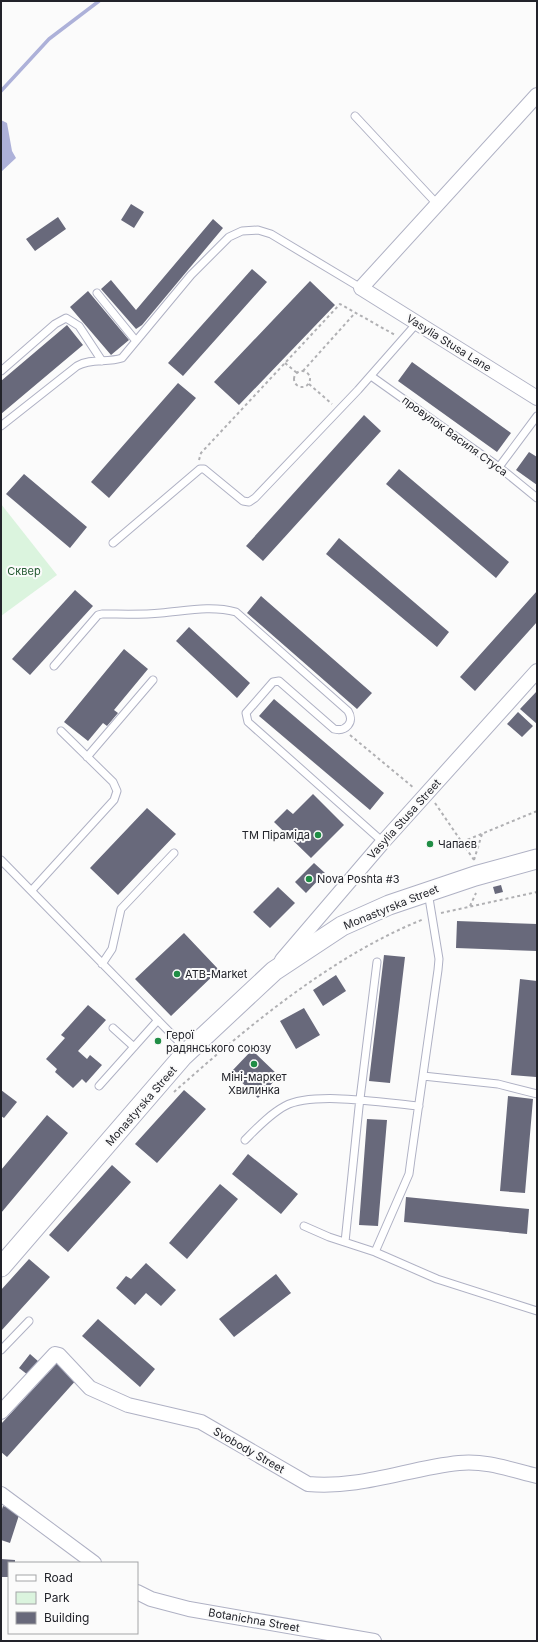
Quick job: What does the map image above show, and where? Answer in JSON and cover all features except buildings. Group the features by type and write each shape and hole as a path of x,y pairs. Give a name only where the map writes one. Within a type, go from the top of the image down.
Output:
{"main road":[{"name":"Monastyrska Street","path":"1,1267 188,1051 274,970 342,926 428,891 533,861"}],"street":[{"path":"361,288 537,95"},
{"name":"Vasylia Stusa Lane","path":"361,288 537,398"},
{"name":"Vasylia Stusa Street","path":"274,970 383,842 537,671"},
{"name":"Svobody Street","path":"1,1412 55,1354 59,1355 90,1388 128,1405 201,1422 308,1484 327,1486 354,1483 460,1463 482,1463 537,1476"},
{"path":"1,1494 93,1562"},
{"name":"Botanichna Street","path":"138,1592 151,1598 189,1609 374,1641"}],"lane":[{"path":"355,116 438,205"},
{"path":"1,426 84,362 112,362 122,358 191,275 229,237 242,231 258,230 271,234 361,288"},
{"path":"97,293 136,341"},
{"path":"1,371 55,324 66,318 79,326 102,362"},
{"path":"113,543 200,470 204,469 243,501 249,502 262,492 339,411 417,324"},
{"name":"провулок Василя Стуса","path":"371,376 499,467 537,498"},
{"path":"499,467 537,416"},
{"path":"54,666 98,615 161,613 189,609 229,610 236,612 348,711 350,716 350,723 344,730 331,728 279,681 273,682 246,716 248,722 383,842"},
{"path":"87,757 153,680"},
{"path":"32,890 116,796 117,791 113,782 61,731"},
{"path":"102,964 112,949 121,909 174,854"},
{"path":"1,860 188,1051"},
{"path":"375,1252 409,1174 419,1106 439,959 428,891"},
{"path":"345,1242 377,962"},
{"path":"100,1086 158,1020"},
{"path":"113,1028 134,1047"},
{"path":"423,1076 498,1084 537,1094"},
{"path":"245,1140 276,1112 298,1101 312,1098 419,1106"},
{"path":"304,1226 375,1252 437,1279 537,1311"},
{"path":"1,1350 30,1320"}],"path":[{"path":"200,470 201,453 340,304 403,339"},
{"path":"303,371 310,376 308,384 304,387 298,386 294,378 297,373 303,371 355,313"},
{"path":"285,363 297,373"},
{"path":"308,384 339,411"},
{"path":"344,730 426,794 474,860 482,834"},
{"path":"462,842 537,811"},
{"path":"169,1097 241,1032 334,967 402,928 432,916 470,906 537,892"},
{"path":"470,906 476,893"}],"green space":[{"name":"Сквер","path":"1,504 57,575 1,616"}],"water":[{"path":"1,120 7,123 12,151 16,158 1,172"}],"waterway":[{"path":"1,91 49,39 99,1"}],"place":[{"name":"ТМ Піраміда","path":"318,835"},
{"name":"Чапаєв","path":"430,844"},
{"name":"Nova Poshta #3","path":"309,879"},
{"name":"ATB-Market","path":"177,974"},
{"name":"Герої радянського союзу","path":"158,1041"},
{"name":"Міні-маркет Хвилинка","path":"254,1064"}]}
